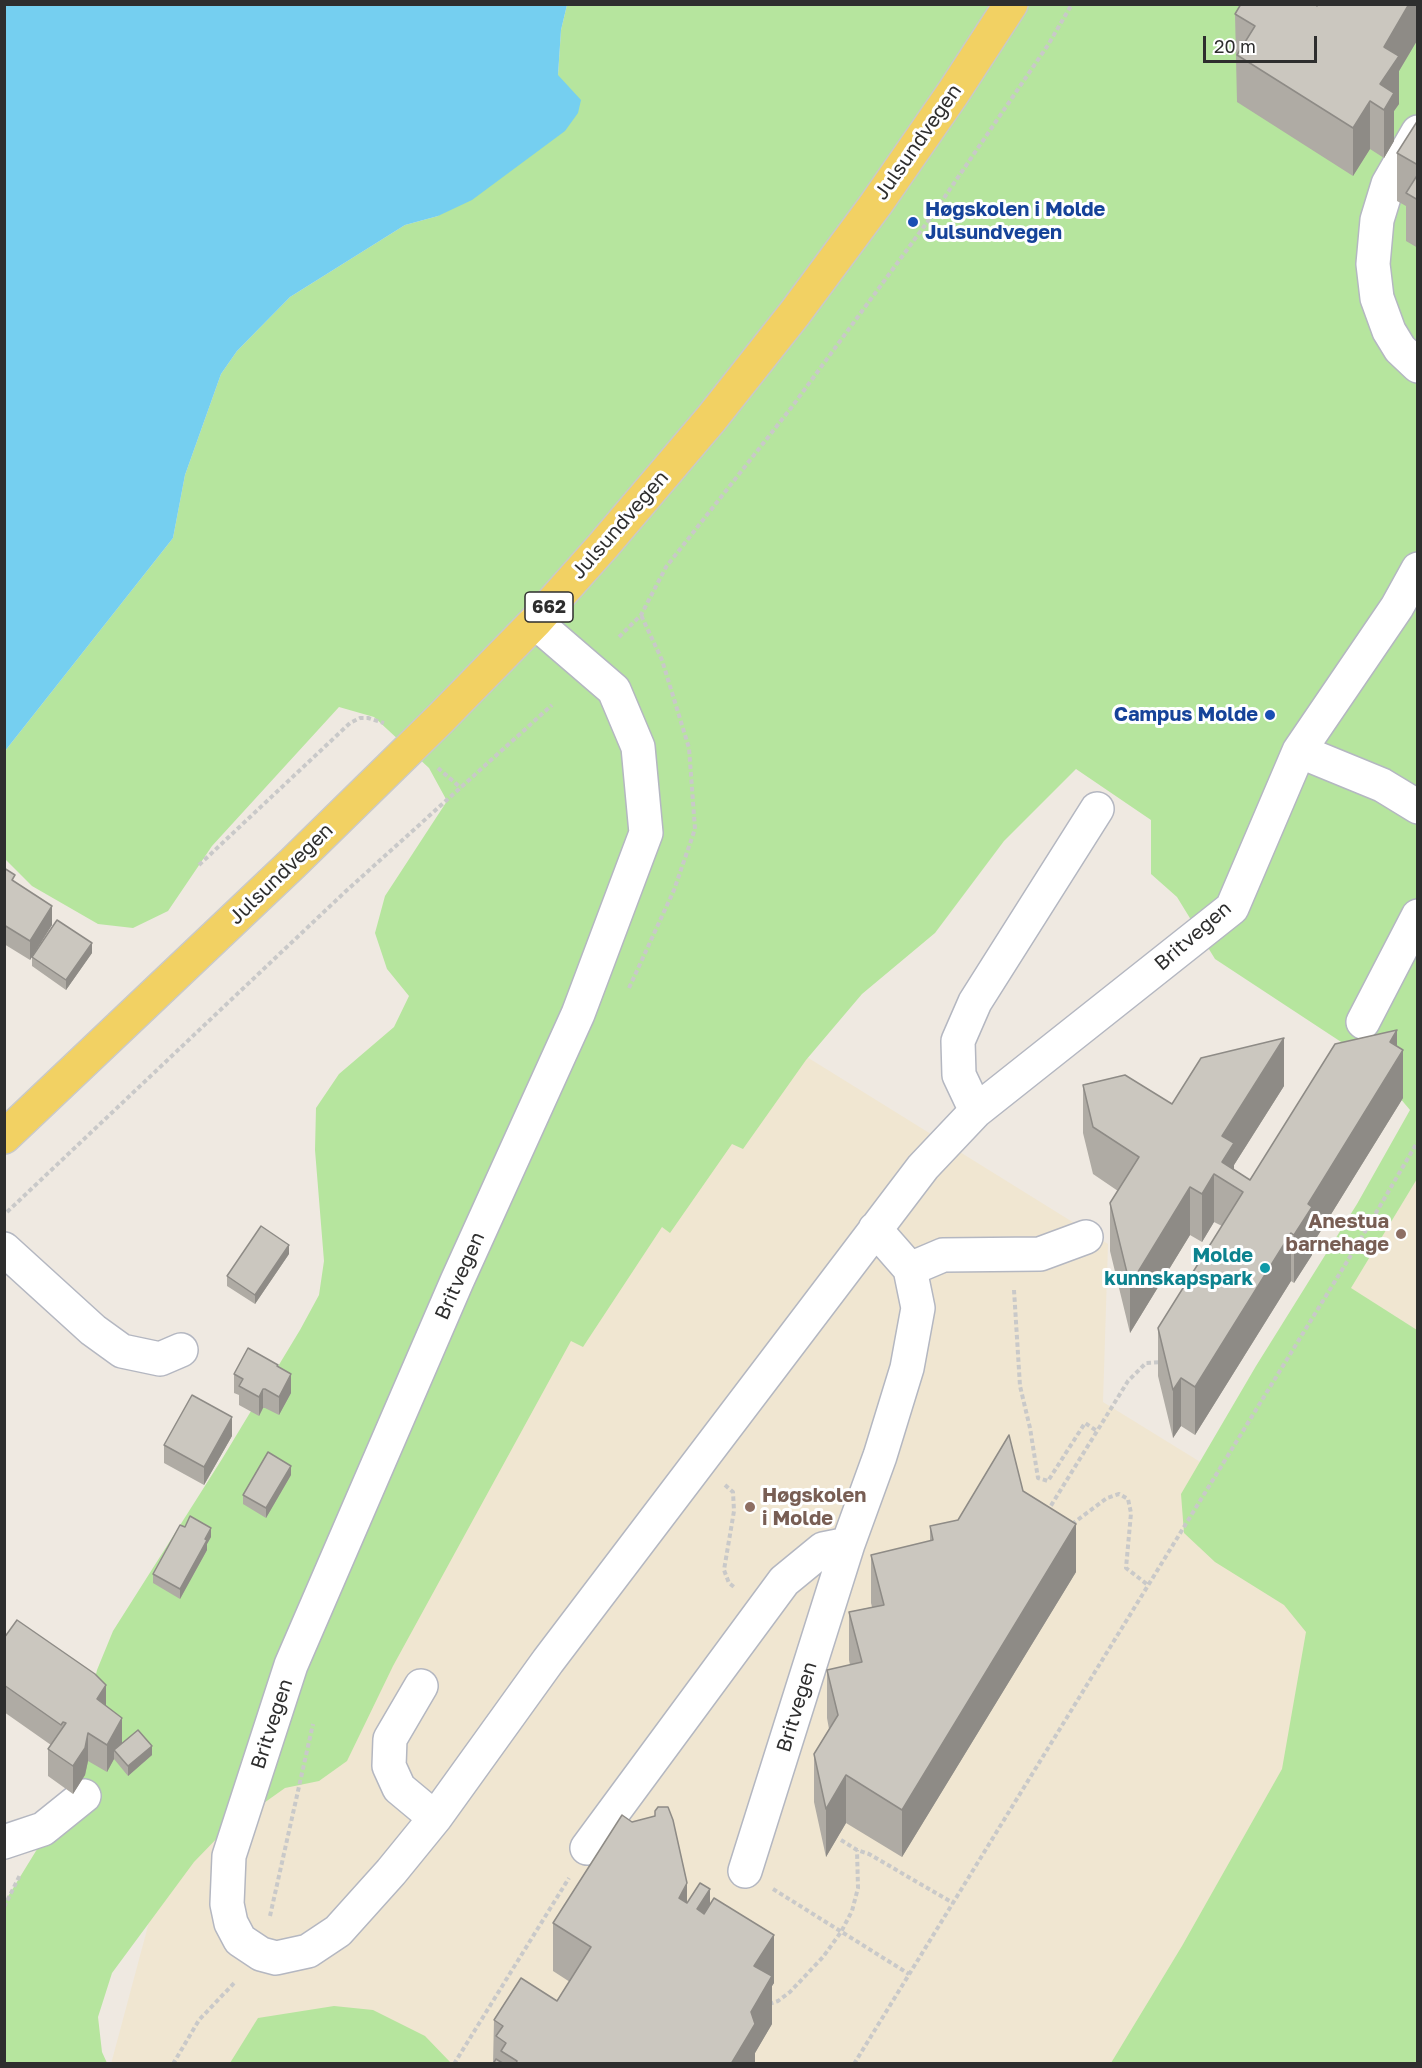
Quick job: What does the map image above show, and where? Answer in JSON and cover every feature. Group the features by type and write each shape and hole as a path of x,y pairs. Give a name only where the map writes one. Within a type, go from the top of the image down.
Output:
{"main road":[{"name":"Julsundvegen","path":"4,1137 293,863 535,622 711,419 795,313 882,195 1011,4"}],"street":[{"path":"1418,132 1388,184 1377,220 1373,264 1377,298 1389,331 1400,349 1418,366"},
{"name":"Britvegen","path":"535,622 614,690 638,747 646,832 578,1014 457,1281 291,1665 229,1856 227,1904 231,1923 240,1940 261,1954 276,1958 308,1951 339,1932 391,1872 435,1818 548,1661 923,1167 976,1111 1232,908 1299,752 1396,607 1418,569"},
{"path":"1299,752 1382,785 1418,807"},
{"path":"976,1111 959,1075 958,1041 975,1002 1097,809"},
{"path":"1363,1022 1418,916"},
{"name":"Britvegen","path":"745,1871 848,1544 880,1456 908,1368 918,1308 910,1269 875,1229"},
{"path":"910,1269 943,1255 1040,1254 1086,1237"},
{"path":"4,1249 93,1330 122,1351 159,1359 181,1350"},
{"path":"587,1848 784,1581 823,1549 848,1544"},
{"path":"422,1686 390,1738 389,1766 399,1788 435,1818"},
{"path":"4,1842 43,1828 84,1796"}],"path":[{"path":"619,637 641,615 666,567 791,408 931,217 1048,45 1072,4"},
{"path":"4,1215 337,899 552,705"},
{"path":"854,2064 1356,1246 1418,1141"},
{"path":"995,1254 1014,1292 1020,1386 1038,1478 1048,1481 1084,1423 1097,1431"},
{"path":"1043,1518 1128,1381 1146,1363 1161,1362"},
{"path":"699,1462 733,1492 734,1511 724,1570 729,1583 761,1612"},
{"path":"1065,1529 1107,1498 1119,1494 1128,1499 1131,1513 1126,1568 1148,1585"},
{"path":"841,1840 953,1903"},
{"path":"454,2064 587,1848"},
{"path":"765,2005 778,2001 790,1992 823,1957 841,1932 852,1911 858,1888 857,1850"},
{"path":"745,1871 909,1974"},
{"path":"173,2064 199,2020 261,1954"}],"shaded area":[{"name":"Høgskolen i Molde","path":"567,908 1108,1244 1103,1402 1236,1484 1321,1600 1233,2031 1213,2063 111,2064 212,1687"},
{"name":"Anestua barnehage","path":"1417,1179 1417,1330 1350,1288"}],"green space":[{"path":"567,5 1417,5 1417,1179 1351,1288 1417,1330 1417,2063 1111,2063 1182,1946 1282,1769 1306,1632 1284,1605 1215,1562 1184,1533 1181,1494 1256,1366 1357,1204 1410,1110 1367,1059 1215,959 1177,897 1151,874 1151,820 1076,769 1004,841 935,933 862,994 806,1060 743,1149 732,1144 670,1233 662,1227 583,1347 571,1341 393,1666 347,1761 319,1781 285,1788 223,1832 194,1862 112,1973 98,2017 102,2052 107,2063 5,2063 4,1903 55,1820 71,1780 97,1670 113,1631 222,1459 319,1295 324,1261 315,1150 316,1108 339,1074 394,1027 409,996 387,969 375,933 385,896 447,801 429,768 374,717 339,707 212,846 168,911 133,928 98,924 32,886 5,859 5,751 173,538 185,475 221,374 237,351 290,297 405,225 438,216 558,75 561,30"},
{"path":"334,2006 373,2010 425,2036 451,2063 230,2063 258,2018"}],"water":[{"path":"5,4 567,5 561,30 558,75 581,100 578,113 565,131 472,200 438,216 405,225 290,297 237,351 221,374 185,475 173,538 5,751"}],"building":[{"path":"1241,4 1315,4 1317,6 1317,4 1409,4 1384,47 1399,56 1380,84 1394,93 1384,110 1370,101 1353,128 1237,55 1255,26 1235,14"},
{"path":"1418,120 1418,165 1397,153"},
{"path":"1418,174 1418,200 1406,193"},
{"path":"4,868 15,875 12,880 52,906 30,941 4,925"},
{"path":"57,920 92,943 66,980 32,957"},
{"path":"1397,1030 1390,1042 1403,1050 1308,1204 1312,1207 1294,1235 1291,1233 1195,1387 1181,1378 1173,1390 1158,1328 1243,1192 1214,1174 1202,1194 1190,1187 1130,1285 1110,1203 1139,1157 1093,1127 1083,1085 1125,1075 1172,1104 1201,1058 1284,1038 1222,1136 1234,1143 1222,1162 1250,1180 1335,1044"},
{"path":"261,1226 289,1245 255,1295 227,1276"},
{"path":"248,1348 291,1374 279,1397 263,1389 259,1397 239,1386 243,1379 234,1374"},
{"path":"192,1395 232,1417 204,1467 164,1445"},
{"path":"1009,1435 1023,1491 1076,1524 902,1810 846,1775 826,1809 814,1754 838,1715 827,1670 862,1662 849,1612 884,1605 871,1555 933,1540 930,1526 958,1520"},
{"path":"268,1452 291,1466 266,1508 243,1495"},
{"path":"190,1516 211,1528 205,1539 207,1540 180,1589 153,1574 180,1525 185,1527"},
{"path":"17,1620 95,1674 106,1685 97,1699 122,1718 107,1745 88,1733 85,1748 73,1766 48,1749 66,1723 63,1722 61,1725 4,1685 4,1638"},
{"path":"138,1730 152,1746 128,1766 114,1750"},
{"path":"658,1807 668,1807 673,1820 687,1883 679,1898 687,1903 700,1883 710,1889 697,1909 704,1914 714,1898 774,1935 754,1966 772,1976 751,2012 755,2024 731,2064 516,2064 517,2061 501,2051 506,2043 496,2036 503,2026 494,2020 521,1978 557,2001 591,1947 553,1923 622,1815 632,1822 655,1816"},
{"path":"496,2059 504,2064 493,2064"}],"place":[{"name":"Høgskolen i Molde Julsundvegen","path":"913,222"},
{"name":"Campus Molde","path":"1270,715"},
{"name":"Anestua barnehage","path":"1401,1234"},
{"name":"Molde kunnskapspark","path":"1265,1268"},
{"name":"Høgskolen i Molde","path":"750,1507"}]}
